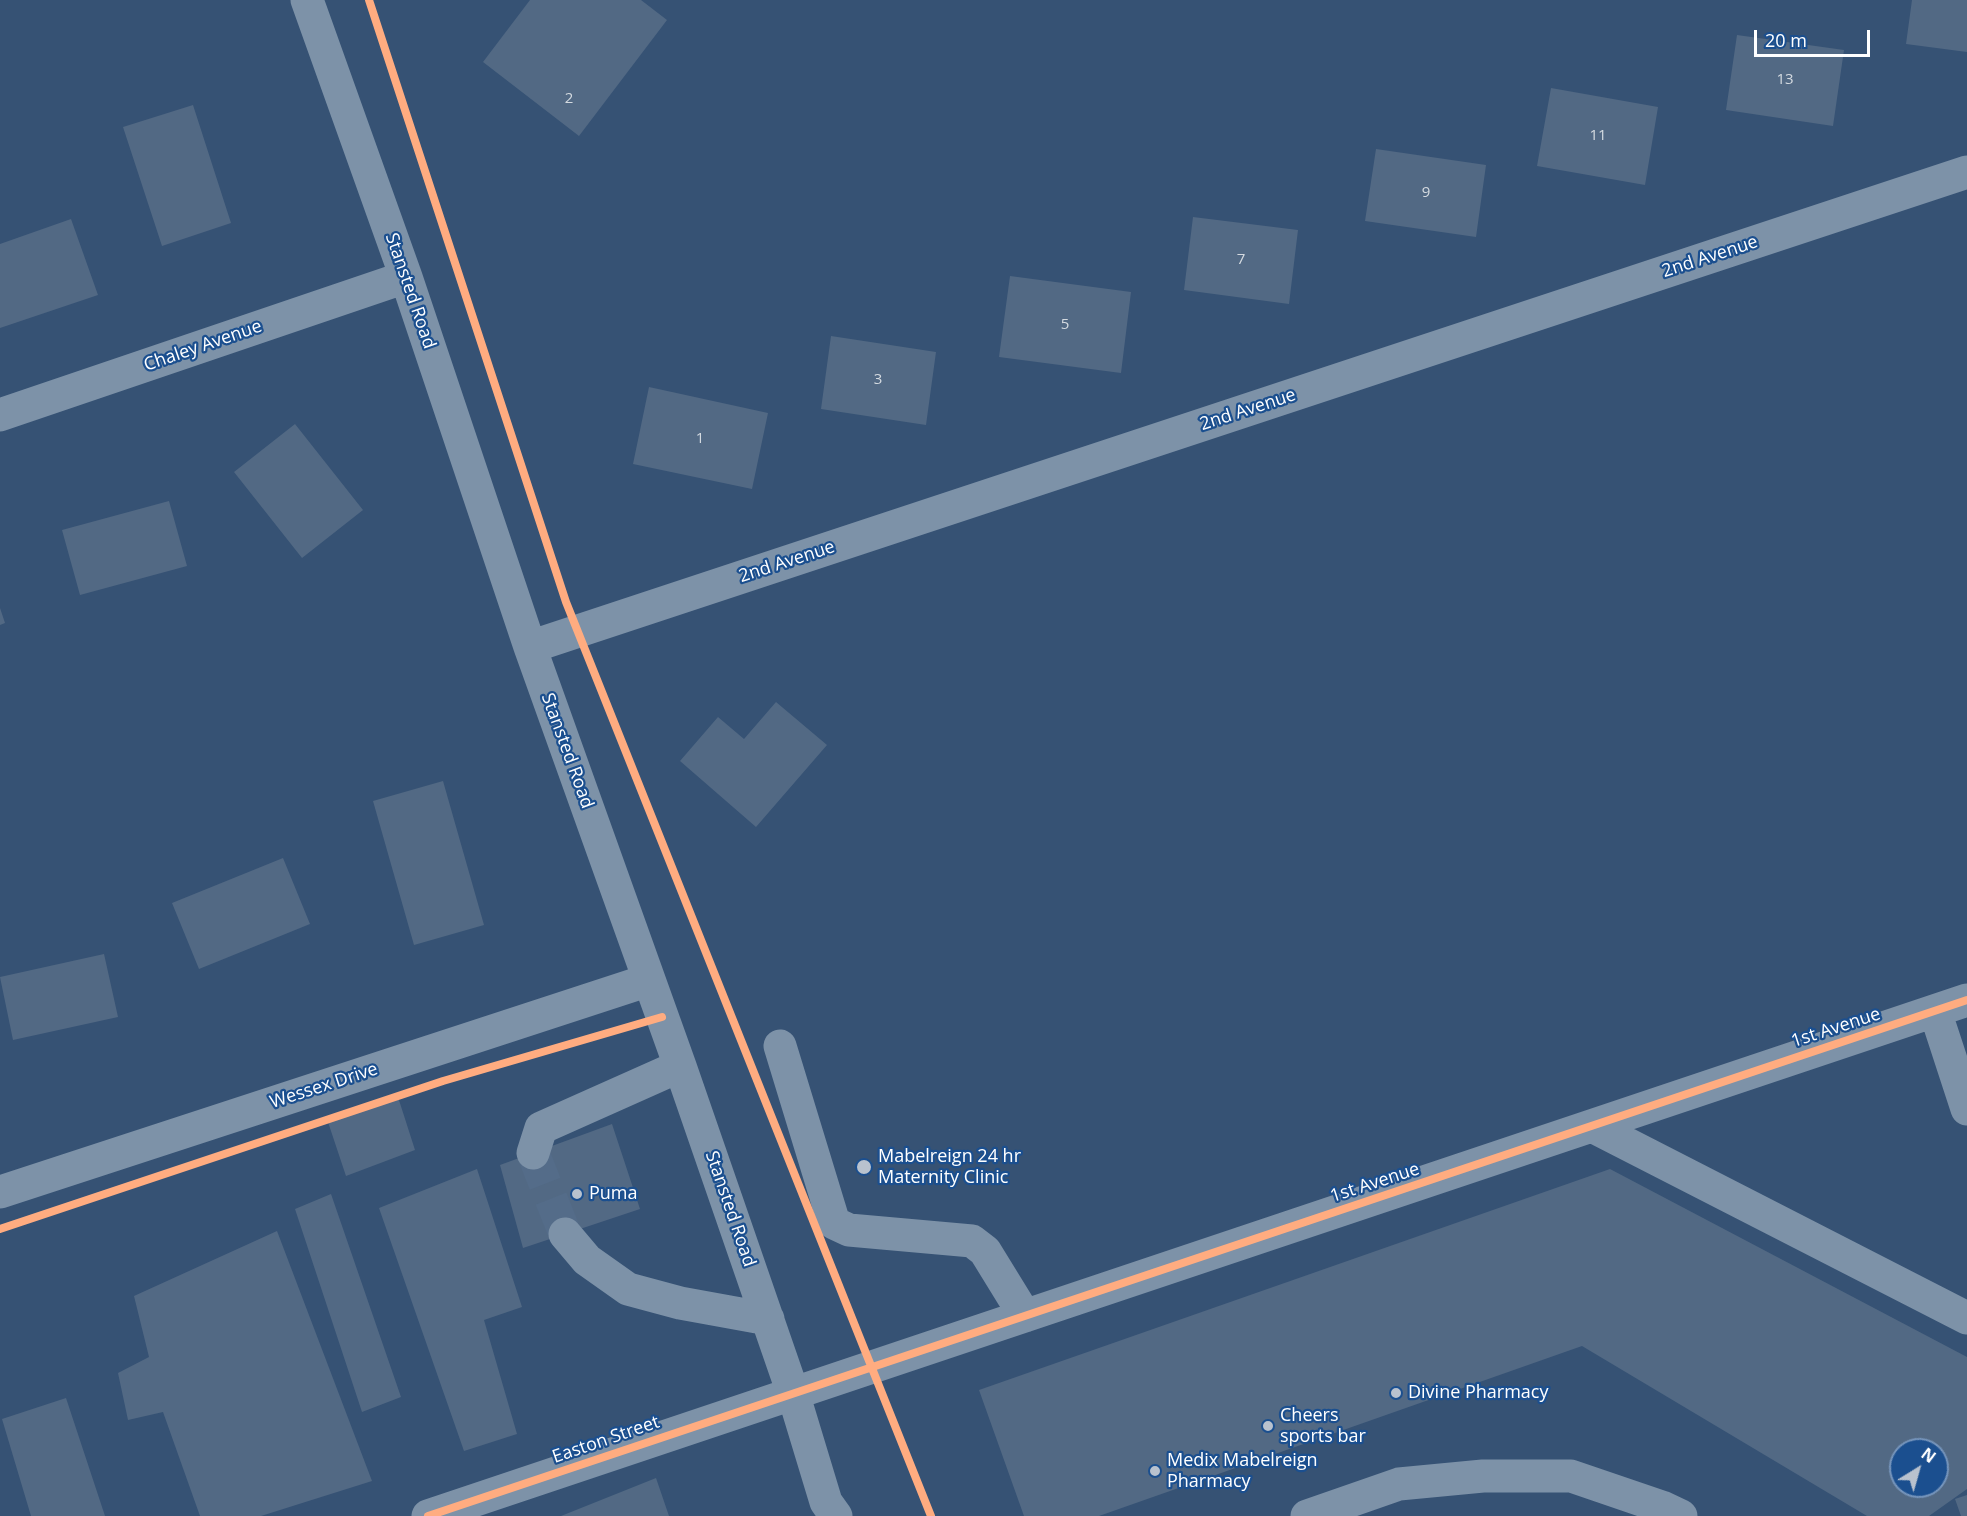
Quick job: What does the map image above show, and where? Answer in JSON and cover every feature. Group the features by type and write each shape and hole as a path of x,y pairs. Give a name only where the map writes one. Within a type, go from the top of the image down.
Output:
{"street":[{"name":"Stansted Road","path":"307,0 406,277 530,647 768,1319 828,1511"},
{"name":"2nd Avenue","path":"530,647 1967,172"},
{"name":"Chaley Avenue","path":"0,415 406,277"},
{"name":"Wessex Drive","path":"0,1192 649,980"},
{"name":"1st Avenue","path":"793,1393 1967,1000"},
{"path":"1935,1011 1967,1108"},
{"path":"780,1046 834,1223 849,1230 972,1241 985,1251 1025,1316"},
{"path":"533,1153 541,1128 680,1066"},
{"path":"1592,1126 1967,1318"},
{"path":"565,1234 587,1260 628,1289 680,1303 768,1319"},
{"name":"Easton Street","path":"428,1516 793,1393"},
{"path":"1307,1516 1399,1484 1483,1476 1571,1476 1662,1507 1681,1516"}],"building":[{"path":"530,0 641,0 667,20 579,136 483,62"},
{"path":"1912,0 1967,0 1967,52 1906,44"},
{"path":"1737,35 1844,50 1833,126 1726,110"},
{"path":"1551,88 1658,107 1645,185 1537,166"},
{"path":"193,105 231,223 162,246 123,127"},
{"path":"1376,149 1486,165 1476,237 1365,221"},
{"path":"1193,217 1298,230 1289,304 1184,290"},
{"path":"71,219 98,295 0,328 0,244"},
{"path":"1010,276 1131,292 1121,373 999,357"},
{"path":"831,336 936,352 926,425 821,409"},
{"path":"649,387 768,413 752,489 633,464"},
{"path":"295,424 363,510 302,558 234,472"},
{"path":"169,501 187,566 80,595 62,530"},
{"path":"0,608 5,623 0,625"},
{"path":"776,702 827,745 756,827 680,761 718,717 744,739"},
{"path":"443,781 484,925 414,945 373,801"},
{"path":"283,858 310,924 199,969 172,903"},
{"path":"104,954 118,1017 13,1040 0,977"},
{"path":"398,1097 415,1150 346,1176 328,1122"},
{"path":"612,1124 640,1209 523,1248 500,1165"},
{"path":"477,1169 522,1307 484,1320 517,1434 464,1451 379,1208"},
{"path":"1610,1169 1967,1357 1967,1489 1929,1516 1867,1516 1582,1346 1099,1516 1024,1516 979,1390"},
{"path":"331,1194 401,1397 362,1412 295,1209"},
{"path":"277,1231 372,1481 261,1516 200,1516 163,1412 128,1420 118,1373 149,1357 134,1296"},
{"path":"66,1398 105,1516 31,1516 2,1419"},
{"path":"656,1478 669,1516 561,1516"},
{"path":"1967,1495 1967,1516 1961,1516 1955,1499"}],"tunnel":[{"path":"533,1153 565,1234"}],"cycle path":[{"path":"369,0 566,602 931,1516"},
{"path":"428,1516 1967,1000"},
{"path":"0,1229 443,1081 662,1017"}],"place":[{"name":"Mabelreign 24 hr Maternity Clinic","path":"864,1167"},
{"name":"Puma","path":"577,1194"},
{"name":"Divine Pharmacy","path":"1396,1393"},
{"name":"Cheers sports bar","path":"1268,1426"},
{"name":"Medix Mabelreign Pharmacy","path":"1155,1471"}]}
